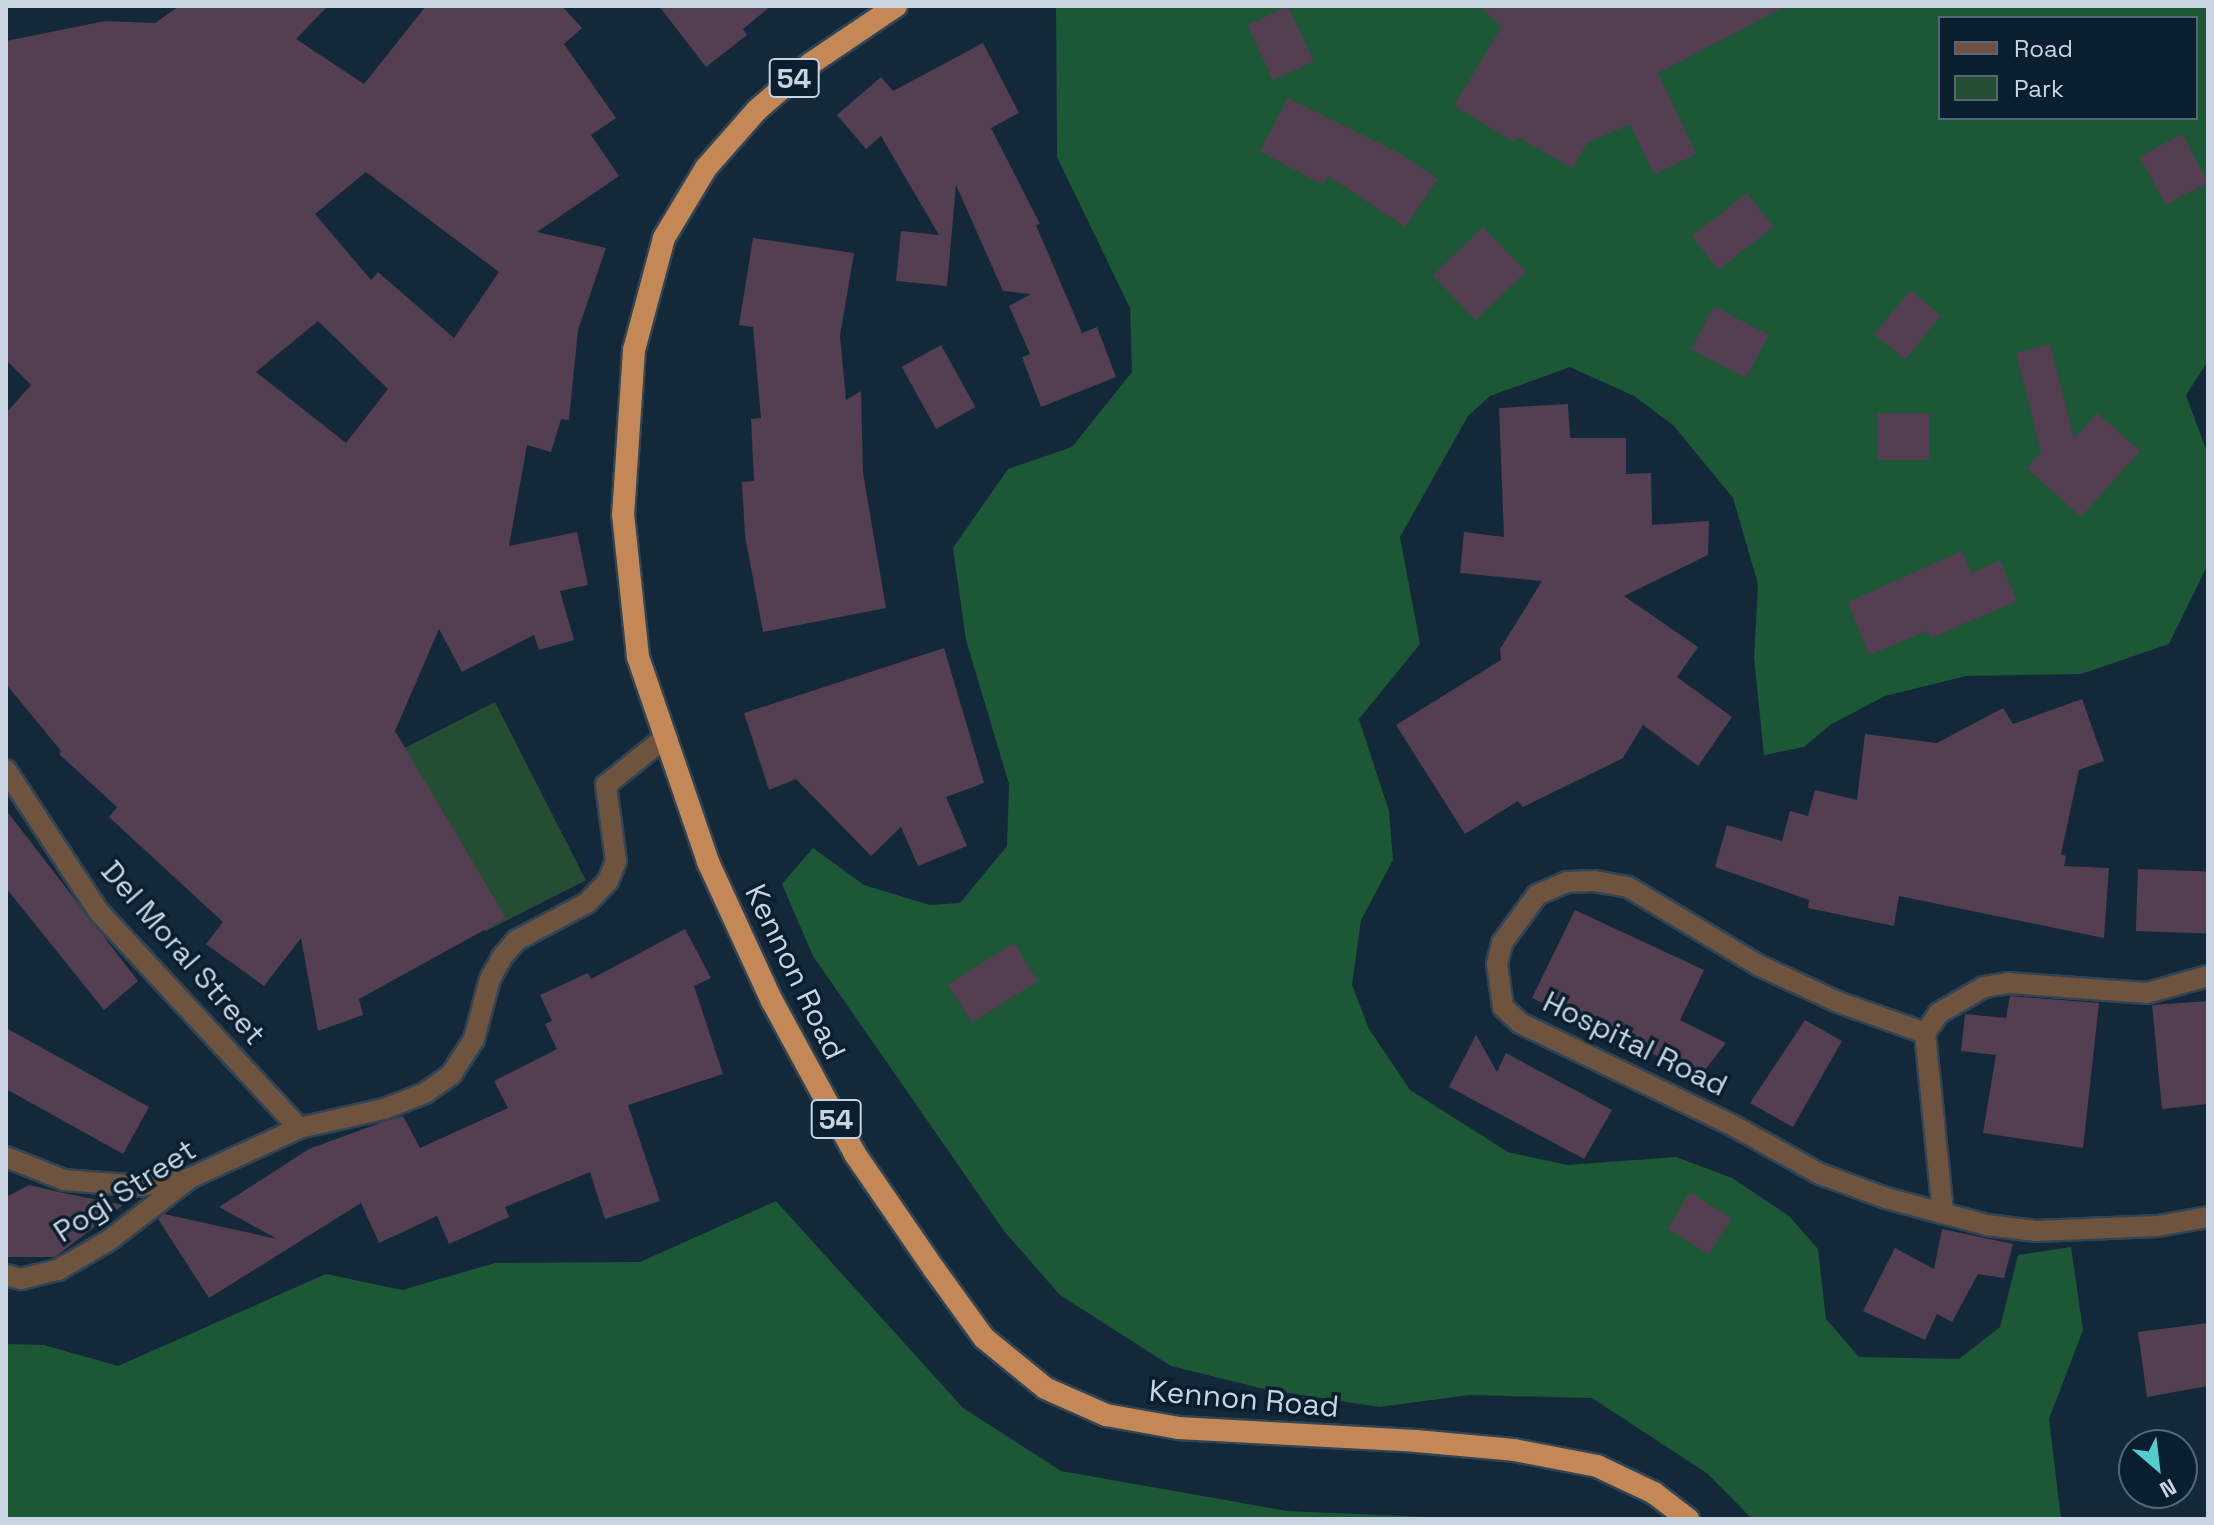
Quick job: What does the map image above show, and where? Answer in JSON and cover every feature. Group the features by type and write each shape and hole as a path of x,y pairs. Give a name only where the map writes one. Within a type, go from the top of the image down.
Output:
{"highway":[{"name":"Kennon Road","path":"896,6 810,64 757,110 706,168 664,238 651,273 634,350 623,514 638,657 662,740 708,862 772,1001 855,1154 984,1338 1045,1388 1106,1415 1178,1428 1430,1442 1597,1466 1654,1493 1688,1519"}],"street":[{"name":"Pogi Street","path":"6,1275 21,1279 58,1270 108,1241 190,1178 299,1128 384,1109 425,1093 451,1075 474,1039 490,979 502,957 517,940 587,903 608,881 616,861 606,785 662,740"},
{"name":"Del Moral Street","path":"6,770 99,912 299,1128"},
{"name":"Hospital Road","path":"1925,1033 1838,1002 1758,965 1628,887 1594,881 1567,882 1537,895 1502,943 1497,964 1503,1007 1520,1023 1734,1126 1820,1174 1943,1213 2036,1231 2158,1226 2208,1217"},
{"path":"1943,1213 1925,1033 1939,1013 1984,987 2009,983 2147,993 2208,976"},
{"path":"6,1157 64,1180 142,1186 190,1178"}],"green space":[{"path":"1056,6 2208,6 2208,361 2186,395 2208,455 2208,564 2169,644 2081,674 1966,676 1885,696 1830,725 1804,747 1764,755 1754,658 1758,584 1733,498 1673,425 1634,396 1570,367 1490,396 1468,416 1400,537 1420,644 1359,719 1389,811 1393,860 1361,920 1352,985 1369,1029 1410,1090 1508,1152 1567,1165 1676,1157 1732,1178 1789,1216 1818,1249 1826,1319 1859,1357 1959,1359 2000,1327 2018,1255 2071,1247 2083,1330 2049,1419 2061,1519 1752,1519 1708,1474 1592,1398 1469,1395 1379,1407 1264,1389 1171,1366 1060,1295 1004,1231 813,956 782,884 813,848 864,885 930,905 960,903 1007,846 1009,784 966,640 953,548 1008,469 1072,447 1132,372 1130,308 1057,157"},
{"path":"495,702 586,880 485,932 394,753"},
{"path":"776,1201 963,1408 1061,1471 1287,1511 1473,1519 6,1519 6,1344 44,1345 118,1366 326,1274 402,1290 495,1263 640,1262"}],"building":[{"path":"179,6 328,6 296,39 364,84 426,6 562,6 582,28 564,44 616,118 591,135 619,176 537,232 606,248 578,330 569,420 561,419 551,452 527,445 509,546 577,532 588,585 560,591 574,640 539,650 534,635 462,672 439,629 395,731 506,918 359,999 363,1015 318,1031 301,938 264,986 206,944 223,922 109,817 117,807 59,754 61,751 6,684 6,413 31,385 6,360 6,41 105,21 155,23","holes":["366,172 499,272 454,338 378,272 371,280 315,214","318,321 388,389 346,443 256,372"]},
{"path":"659,6 771,6 743,29 747,35 706,67"},
{"path":"1288,6 1314,61 1273,80 1247,25"},
{"path":"1480,6 1786,6 1658,73 1696,154 1654,175 1630,124 1587,143 1573,168 1517,137 1514,142 1454,106 1501,27"},
{"path":"983,43 1019,113 991,128 1040,224 1036,225 1082,333 1097,327 1116,377 1041,407 1022,357 1030,354 1009,306 1031,294 1003,291 956,185 947,286 896,281 901,231 939,235 881,136 866,149 837,115 881,77 893,91"},
{"path":"1288,98 1397,152 1438,179 1405,227 1328,176 1323,185 1260,151"},
{"path":"2182,134 2208,183 2165,205 2140,157"},
{"path":"1747,193 1773,227 1718,270 1692,236"},
{"path":"1483,227 1526,272 1476,320 1433,276"},
{"path":"753,238 854,253 840,336 846,400 861,391 863,473 886,608 763,632 745,536 742,482 754,481 751,419 761,418 753,327 739,325"},
{"path":"1910,290 1941,315 1905,359 1874,334"},
{"path":"1714,306 1769,335 1746,378 1691,349"},
{"path":"2050,344 2074,438 2097,413 2140,451 2081,517 2027,468 2041,452 2016,353"},
{"path":"941,345 975,407 936,429 902,367"},
{"path":"1568,404 1570,438 1626,438 1626,474 1651,473 1652,525 1709,521 1708,555 1624,596 1698,647 1677,677 1732,717 1698,766 1643,725 1623,758 1523,807 1518,801 1465,834 1396,725 1501,660 1500,649 1542,581 1460,573 1464,532 1504,537 1499,408"},
{"path":"1878,413 1929,413 1929,460 1878,460"},
{"path":"1962,551 1972,574 2000,560 2017,601 1931,638 1927,631 1869,655 1848,602"},
{"path":"944,648 984,783 946,797 967,846 918,866 901,827 871,856 796,779 769,790 744,713"},
{"path":"2082,699 2104,761 2079,770 2061,854 2066,856 2064,866 2109,868 2104,938 1899,896 1894,926 1808,908 1809,900 1715,867 1727,825 1782,841 1790,811 1808,816 1815,790 1857,800 1865,734 1937,743 2003,708 2013,724"},
{"path":"6,810 138,981 104,1010 6,888"},
{"path":"2138,869 2208,871 2206,933 2136,931"},
{"path":"1575,910 1704,970 1680,1020 1726,1043 1700,1076 1532,998"},
{"path":"685,929 711,978 694,986 723,1074 628,1105 660,1201 605,1219 590,1172 505,1207 509,1217 449,1244 437,1216 379,1243 361,1203 209,1298 158,1219 164,1214 277,1239 219,1207 309,1149 380,1123 403,1116 420,1148 508,1108 494,1081 557,1049 545,1024 552,1021 540,995 588,973 591,979"},
{"path":"1014,943 1038,981 972,1022 948,984"},
{"path":"2010,996 2099,1003 2083,1148 1983,1133 1996,1055 1961,1051 1965,1014 2006,1018"},
{"path":"2208,1001 2208,1104 2162,1109 2152,1005"},
{"path":"1805,1020 1842,1041 1793,1127 1750,1103"},
{"path":"6,1028 149,1107 123,1154 6,1089"},
{"path":"1476,1035 1497,1072 1506,1053 1612,1110 1584,1159 1449,1087"},
{"path":"29,1185 123,1205 55,1257 6,1257 6,1197"},
{"path":"1690,1192 1732,1218 1709,1254 1667,1228"},
{"path":"1942,1229 2013,1244 2004,1278 1978,1274 1952,1322 1937,1314 1925,1340 1863,1311 1895,1248 1934,1269"},
{"path":"2208,1323 2208,1386 2147,1397 2138,1332"}]}
